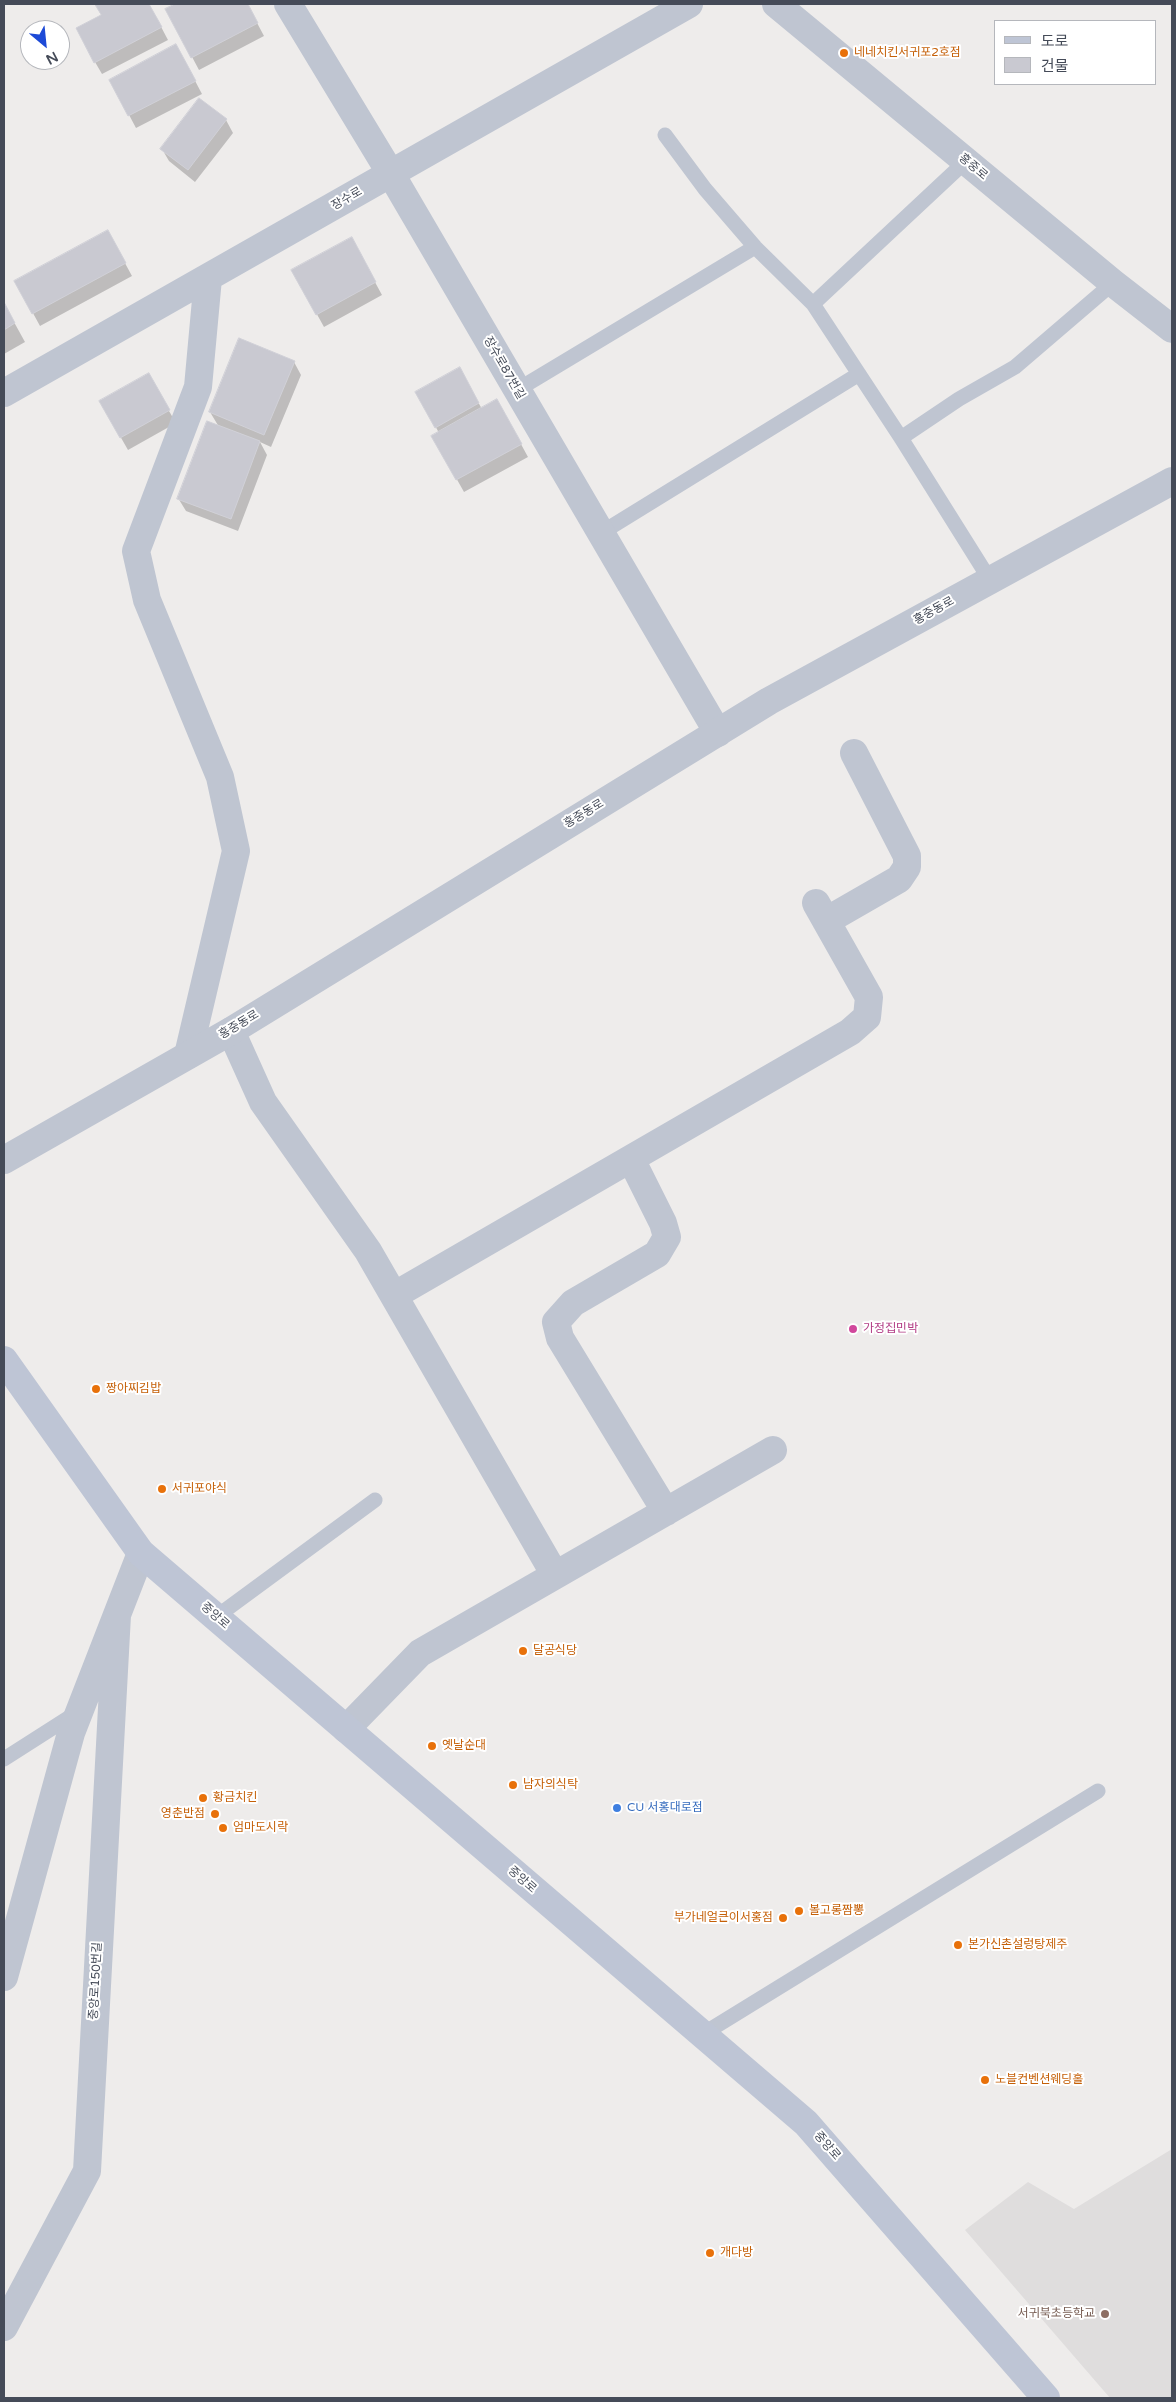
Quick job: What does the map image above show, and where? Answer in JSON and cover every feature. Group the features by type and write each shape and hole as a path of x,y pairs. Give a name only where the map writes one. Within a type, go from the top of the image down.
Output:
{"main road":[{"name":"중앙로","path":"4,1360 141,1553 806,2123 1046,2398"}],"street":[{"name":"장수로87번길","path":"288,4 391,174 718,733"},
{"name":"장수로","path":"4,393 688,4"},
{"name":"홍중로","path":"776,4 1113,283 1172,329"},
{"path":"188,1055 236,851 220,777 147,600 136,551 198,387 208,278"},
{"name":"홍중동로","path":"4,1160 231,1031 769,702 1172,481"},
{"path":"395,1295 850,1032 867,1017 869,997 821,912 899,879 907,867 907,856 854,753"},
{"path":"231,1031 263,1102 368,1251 555,1576"},
{"path":"631,1159 664,1223 667,1237 657,1254 573,1303 556,1322 560,1338 666,1512"},
{"path":"346,1730 420,1653 773,1450"},
{"path":"4,1978 71,1733 141,1553"},
{"name":"중앙로150번길","path":"4,2327 87,2171 117,1615"}],"lane":[{"path":"665,135 705,189 754,247 813,304 901,438 990,580"},
{"path":"813,304 966,161"},
{"path":"517,390 754,247"},
{"path":"901,438 959,399 1015,367 1113,283"},
{"path":"602,533 859,374"},
{"path":"216,1617 375,1500"},
{"path":"4,1759 80,1711"},
{"path":"703,2034 1098,1792"}],"shaded area":[{"name":"서귀북초등학교","path":"1172,2149 1172,2398 1110,2398 965,2230 1028,2182 1074,2209"}],"building":[{"path":"95,4 149,4 162,27 94,63 76,28 101,15"},
{"path":"175,4 248,4 258,23 191,58 165,9"},
{"path":"176,44 196,81 128,116 109,80"},
{"path":"199,98 227,119 188,170 160,149"},
{"path":"108,230 126,263 32,314 14,281"},
{"path":"352,237 376,282 316,315 291,270"},
{"path":"4,302 15,323 4,330"},
{"path":"239,338 295,361 264,435 209,412"},
{"path":"460,367 479,403 435,428 415,392"},
{"path":"149,373 170,410 120,438 99,401"},
{"path":"497,399 522,444 456,480 431,436"},
{"path":"207,421 260,441 231,519 177,499"}],"place":[{"name":"네네치킨서귀포2호점","path":"844,53"},
{"name":"가정집민박","path":"853,1329"},
{"name":"짱아찌김밥","path":"96,1389"},
{"name":"서귀포야식","path":"162,1489"},
{"name":"달공식당","path":"523,1651"},
{"name":"옛날순대","path":"432,1746"},
{"name":"남자의식탁","path":"513,1785"},
{"name":"황금치킨","path":"203,1798"},
{"name":"CU 서홍대로점","path":"617,1808"},
{"name":"영춘반점","path":"215,1814"},
{"name":"엄마도시락","path":"223,1828"},
{"name":"볼고롱짬뽕","path":"799,1911"},
{"name":"부가네얼큰이서홍점","path":"783,1918"},
{"name":"본가신촌설렁탕제주","path":"958,1945"},
{"name":"노블컨벤션웨딩홀","path":"985,2080"},
{"name":"개다방","path":"710,2253"},
{"name":"서귀북초등학교","path":"1105,2314"}]}
